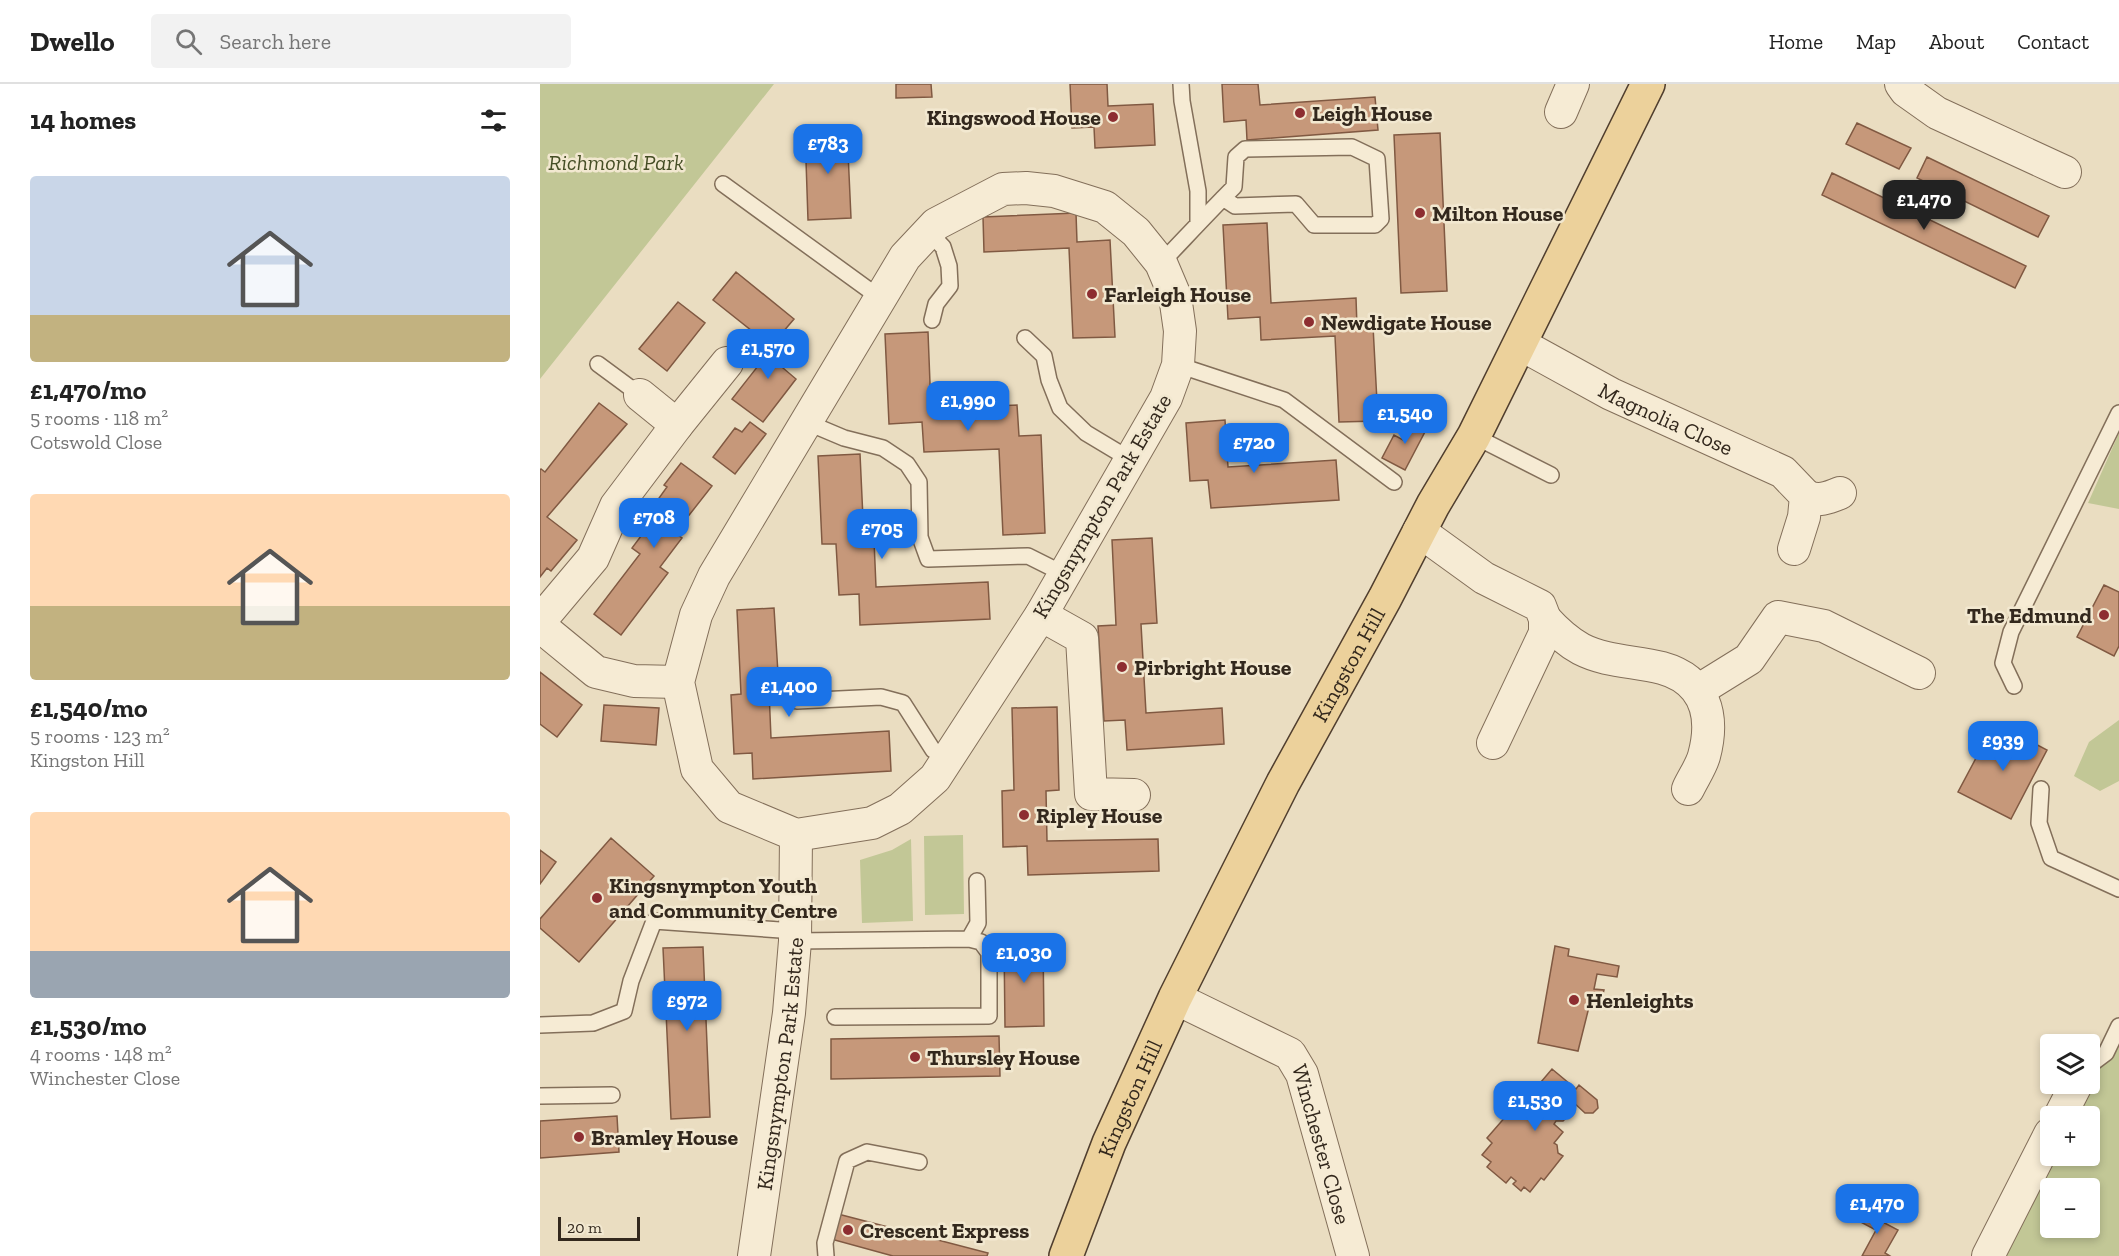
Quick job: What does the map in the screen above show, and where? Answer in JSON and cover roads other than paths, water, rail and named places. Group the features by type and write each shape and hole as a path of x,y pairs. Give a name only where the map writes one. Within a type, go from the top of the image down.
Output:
{"main road":[{"name":"Kingston Hill","path":"1066,1256 1109,1143 1175,998 1283,783 1419,531 1474,436 1648,84"}],"street":[{"path":"1561,112 1573,84"},
{"path":"1901,84 1906,91 1937,113 2065,172"},
{"name":"Kingsnympton Park Estate","path":"1026,188 1054,191 1105,207 1136,232 1161,263 1175,296 1180,331 1178,365 1166,398 1041,615 935,778 900,809 872,823 796,835 729,807 697,769 678,682 696,615 714,576 905,257 928,231 936,224 1003,189 1026,188"},
{"name":"Magnolia Close","path":"1520,345 1611,394 1783,472 1806,496"},
{"path":"540,621 593,558 616,506 727,363"},
{"path":"640,395 677,425"},
{"path":"1794,549 1804,517 1806,496 1813,499 1825,499 1840,493"},
{"path":"1419,531 1484,578 1540,606 1545,620 1545,633 1493,743"},
{"path":"1041,615 1082,638 1091,794 1134,795"},
{"path":"1699,690 1749,659 1778,617 1824,626 1919,673"},
{"path":"1545,620 1581,649 1614,660 1662,668 1681,676 1699,690 1707,709 1707,733 1704,756 1688,789"},
{"path":"540,626 596,672 634,681 678,682"},
{"name":"Kingsnympton Park Estate","path":"754,1256 789,1013 795,936 796,835"},
{"name":"Winchester Close","path":"1175,998 1290,1054 1302,1074 1353,1256"},
{"path":"1988,1256 2040,1154"}],"lane":[{"path":"1181,84 1198,191 1198,224"},
{"path":"1161,263 1198,224 1223,198 1234,187 1236,157 1245,149 1352,147 1377,159 1381,219 1376,225 1314,225 1296,204 1235,206 1223,198"},
{"path":"723,184 880,298"},
{"path":"928,231 943,247 949,266 950,286 936,304 932,320"},
{"path":"1025,338 1044,356 1049,380 1060,408 1086,433 1131,460"},
{"path":"598,364 640,395"},
{"path":"1178,365 1284,400 1394,482"},
{"path":"2014,686 2003,663 2011,632 2119,413"},
{"path":"806,422 844,438 883,448 907,464 919,482 920,537 928,560 1028,556 1064,574"},
{"path":"1474,436 1551,476"},
{"path":"797,701 880,697 903,703 933,750 947,758"},
{"path":"2041,789 2039,823 2051,858 2119,890"},
{"path":"969,939 978,923 977,880"},
{"path":"540,1025 593,1023 624,1011 631,981 654,921 795,936 969,939 981,942 989,953 989,1016 835,1017"},
{"path":"2100,1058 2106,1053 2119,1026"},
{"path":"540,1095 612,1095"},
{"path":"826,1256 825,1243 847,1161 867,1152 920,1161"}],"place":[{"name":"Leigh House","path":"1300,113"},
{"name":"Kingswood House","path":"1113,117"},
{"name":"Milton House","path":"1420,213"},
{"name":"Farleigh House","path":"1092,294"},
{"name":"Newdigate House","path":"1309,322"},
{"name":"The Edmund","path":"2104,615"},
{"name":"Pirbright House","path":"1122,667"},
{"name":"Ripley House","path":"1024,815"},
{"name":"Kingsnympton Youth and Community Centre","path":"597,898"},
{"name":"Henleights","path":"1574,1000"},
{"name":"Thursley House","path":"915,1057"},
{"name":"Bramley House","path":"579,1137"},
{"name":"Crescent Express","path":"848,1230"}],"park label":[{"name":"Richmond Park","path":"616,162"}]}
